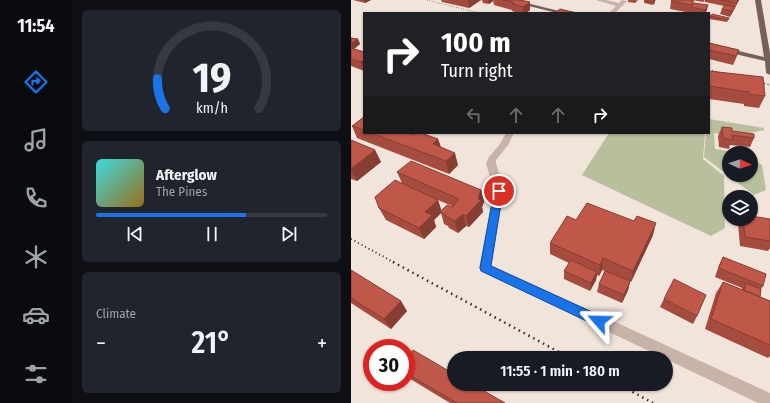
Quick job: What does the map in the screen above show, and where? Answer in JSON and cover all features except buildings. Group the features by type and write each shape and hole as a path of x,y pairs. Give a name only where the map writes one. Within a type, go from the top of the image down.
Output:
{"main road":[{"path":"508,0 560,12"},
{"path":"758,0 770,73"},
{"path":"710,46 769,60"}],"street":[{"path":"599,0 620,5"},
{"path":"612,12 625,0"},
{"path":"509,134 491,163 499,191 485,268 770,400"}],"green space":[{"path":"710,119 764,128 764,130 736,136 714,133 715,149 722,150 722,171 704,157 706,134 710,134"},
{"path":"608,134 705,134 703,159 722,174 722,182 724,182 724,190 722,190 722,226 725,226 725,228 711,236 582,175"},
{"path":"758,163 762,165 766,190 758,193 758,190 747,190 737,182 758,182"}],"railway":[{"path":"427,0 475,12"},
{"path":"710,70 726,74"},
{"path":"754,81 770,85"},
{"path":"351,239 395,263"},
{"path":"393,262 557,351"},
{"path":"631,391 653,403"}],"route":[{"path":"499,191 495,203 485,268 599,321"}]}
